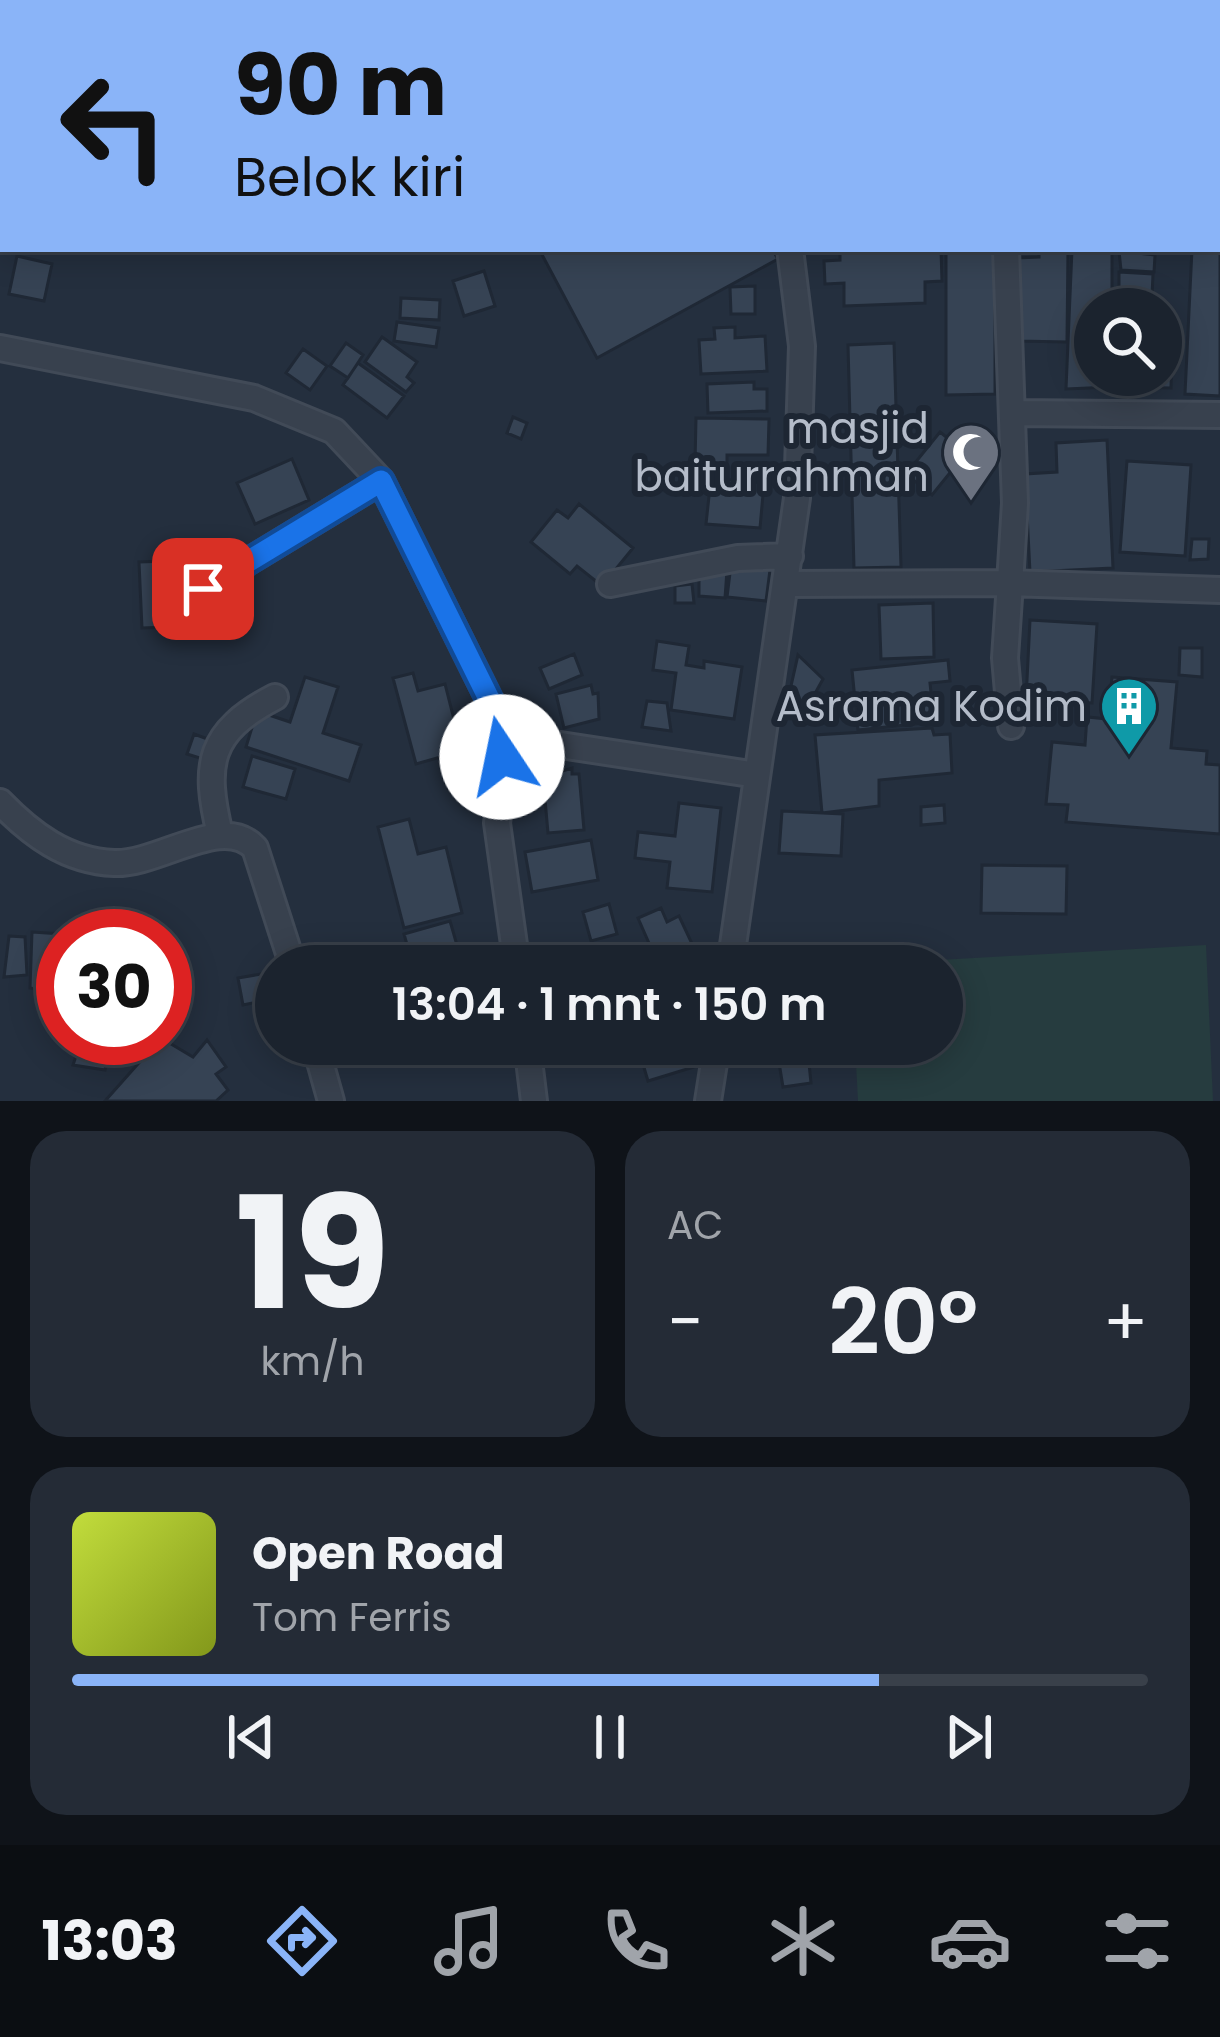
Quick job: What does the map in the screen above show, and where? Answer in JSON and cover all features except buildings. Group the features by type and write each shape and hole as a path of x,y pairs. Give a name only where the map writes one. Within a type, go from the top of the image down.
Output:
{"street":[{"path":"733,945 790,556 802,346 790,252"},
{"path":"1006,252 1012,413 1005,658 1011,726"},
{"path":"0,348 254,398 334,430 381,481 508,737 497,823 514,945"},
{"path":"1012,413 1220,415"},
{"path":"203,589 381,481"},
{"path":"610,584 738,558 790,556"},
{"path":"787,584 1010,583 1220,590"},
{"path":"220,834 208,788 217,748 246,712 275,697"},
{"path":"508,737 758,776"},
{"path":"0,802 43,842 113,863 182,850 220,834 236,833 255,848 286,945"},
{"path":"321,1065 331,1101"},
{"path":"530,1065 534,1101"},
{"path":"708,1101 714,1065"}],"green space":[{"path":"1206,945 1213,1101 858,1101 856,1065 963,1065 963,959"}],"place":[{"name":"masjid baiturrahman","path":"971,503"},
{"name":"Asrama Kodim","path":"1129,757"}],"route":[{"path":"203,589 381,481 395,501 508,737 502,757"}]}
